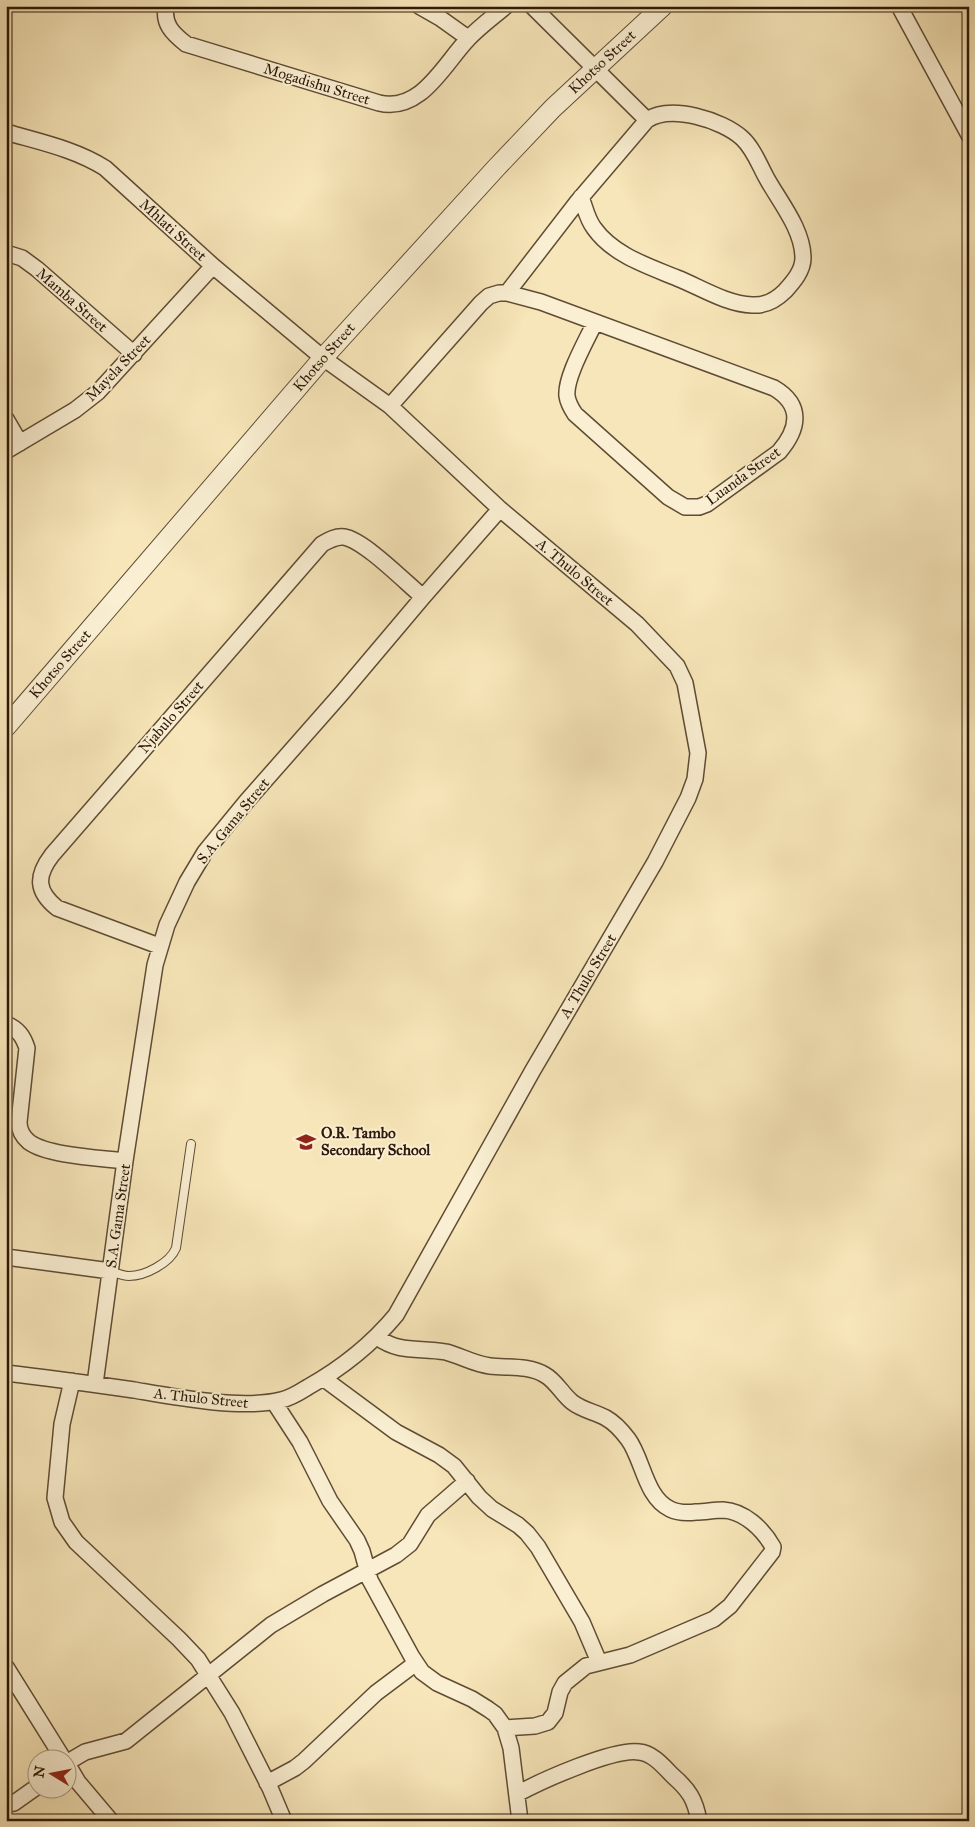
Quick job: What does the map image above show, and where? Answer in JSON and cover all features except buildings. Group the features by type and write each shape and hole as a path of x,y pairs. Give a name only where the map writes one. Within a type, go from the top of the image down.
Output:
{"street":[{"name":"Mogadishu Street","path":"166,6 165,19 168,26 177,38 186,44 384,104 401,104 415,97 436,77 468,38 506,6"},
{"path":"419,6 468,38"},
{"path":"532,6 647,120"},
{"name":"Khotso Street","path":"6,727 323,358 526,135 594,68 663,6"},
{"path":"899,6 969,135"},
{"path":"390,406 481,303 494,293 507,293 581,197 647,120 660,114 701,117 730,129 744,140 790,217 802,246 802,266 791,284 781,295 764,305 750,305 726,298 619,252 594,229 581,197"},
{"name":"Mhlati Street","path":"6,132 74,152 105,168 213,266 323,358"},
{"name":"Mamba Street","path":"6,253 33,265 134,354"},
{"name":"Mayela Street","path":"6,451 86,402 98,392 213,266"},
{"name":"Luanda Street","path":"507,293 541,302 774,388 786,395 792,403 795,416 794,427 787,442 779,452 707,504 692,507 680,505 668,497 619,454 575,414 570,407 567,399 569,383 595,322"},
{"name":"A. Thulo Street","path":"6,1373 95,1384 198,1400 247,1403 274,1402 288,1398 354,1358 377,1337 396,1315 533,1070 655,862 688,798 697,768 698,754 685,683 678,666 637,624 500,509 390,406 323,358"},
{"path":"6,419 20,443"},
{"name":"S.A. Gama Street","path":"95,1384 125,1162 155,965 159,946 187,882 204,852 500,509"},
{"name":"Njabulo Street","path":"159,946 57,908 46,898 40,885 41,871 46,862 322,544 331,539 342,537 356,542 423,597"},
{"path":"6,1024 19,1032 27,1048 19,1122 21,1133 28,1141 52,1151 125,1162"},
{"path":"6,1257 110,1271"},
{"path":"377,1337 389,1345 400,1348 438,1351 460,1356 480,1364 528,1369 544,1374 570,1401 610,1421 621,1432 632,1444 648,1484 659,1500 668,1508 683,1513 724,1510 740,1514 756,1526 772,1545 772,1552 730,1606 714,1619 656,1645 616,1659 586,1666 565,1683 560,1692 555,1713 548,1722 535,1726 505,1728"},
{"path":"323,1378 396,1432 454,1466 485,1503 527,1533 582,1622 600,1662"},
{"path":"72,1381 62,1424 55,1498 62,1522 76,1542 187,1647 209,1674 232,1712 284,1821"},
{"path":"274,1402 300,1442 330,1501 357,1540 374,1587 416,1664 422,1672 437,1683 472,1699 496,1714 505,1728 511,1748 520,1821"},
{"path":"78,1757 85,1752 126,1741 271,1625 396,1555 410,1544 428,1515 467,1481"},
{"path":"267,1783 299,1765 376,1693 416,1664"},
{"path":"6,1667 58,1750"},
{"path":"516,1794 578,1767 620,1754 640,1752 655,1759 686,1787 695,1802 699,1821"},
{"path":"78,1779 111,1821"},
{"path":"6,1804 14,1803 28,1793"}],"lane":[{"path":"110,1271 121,1275 137,1275 157,1266 172,1256 176,1248 191,1144"}],"place":[{"name":"O.R. Tambo Secondary School","path":"306,1142"}]}
